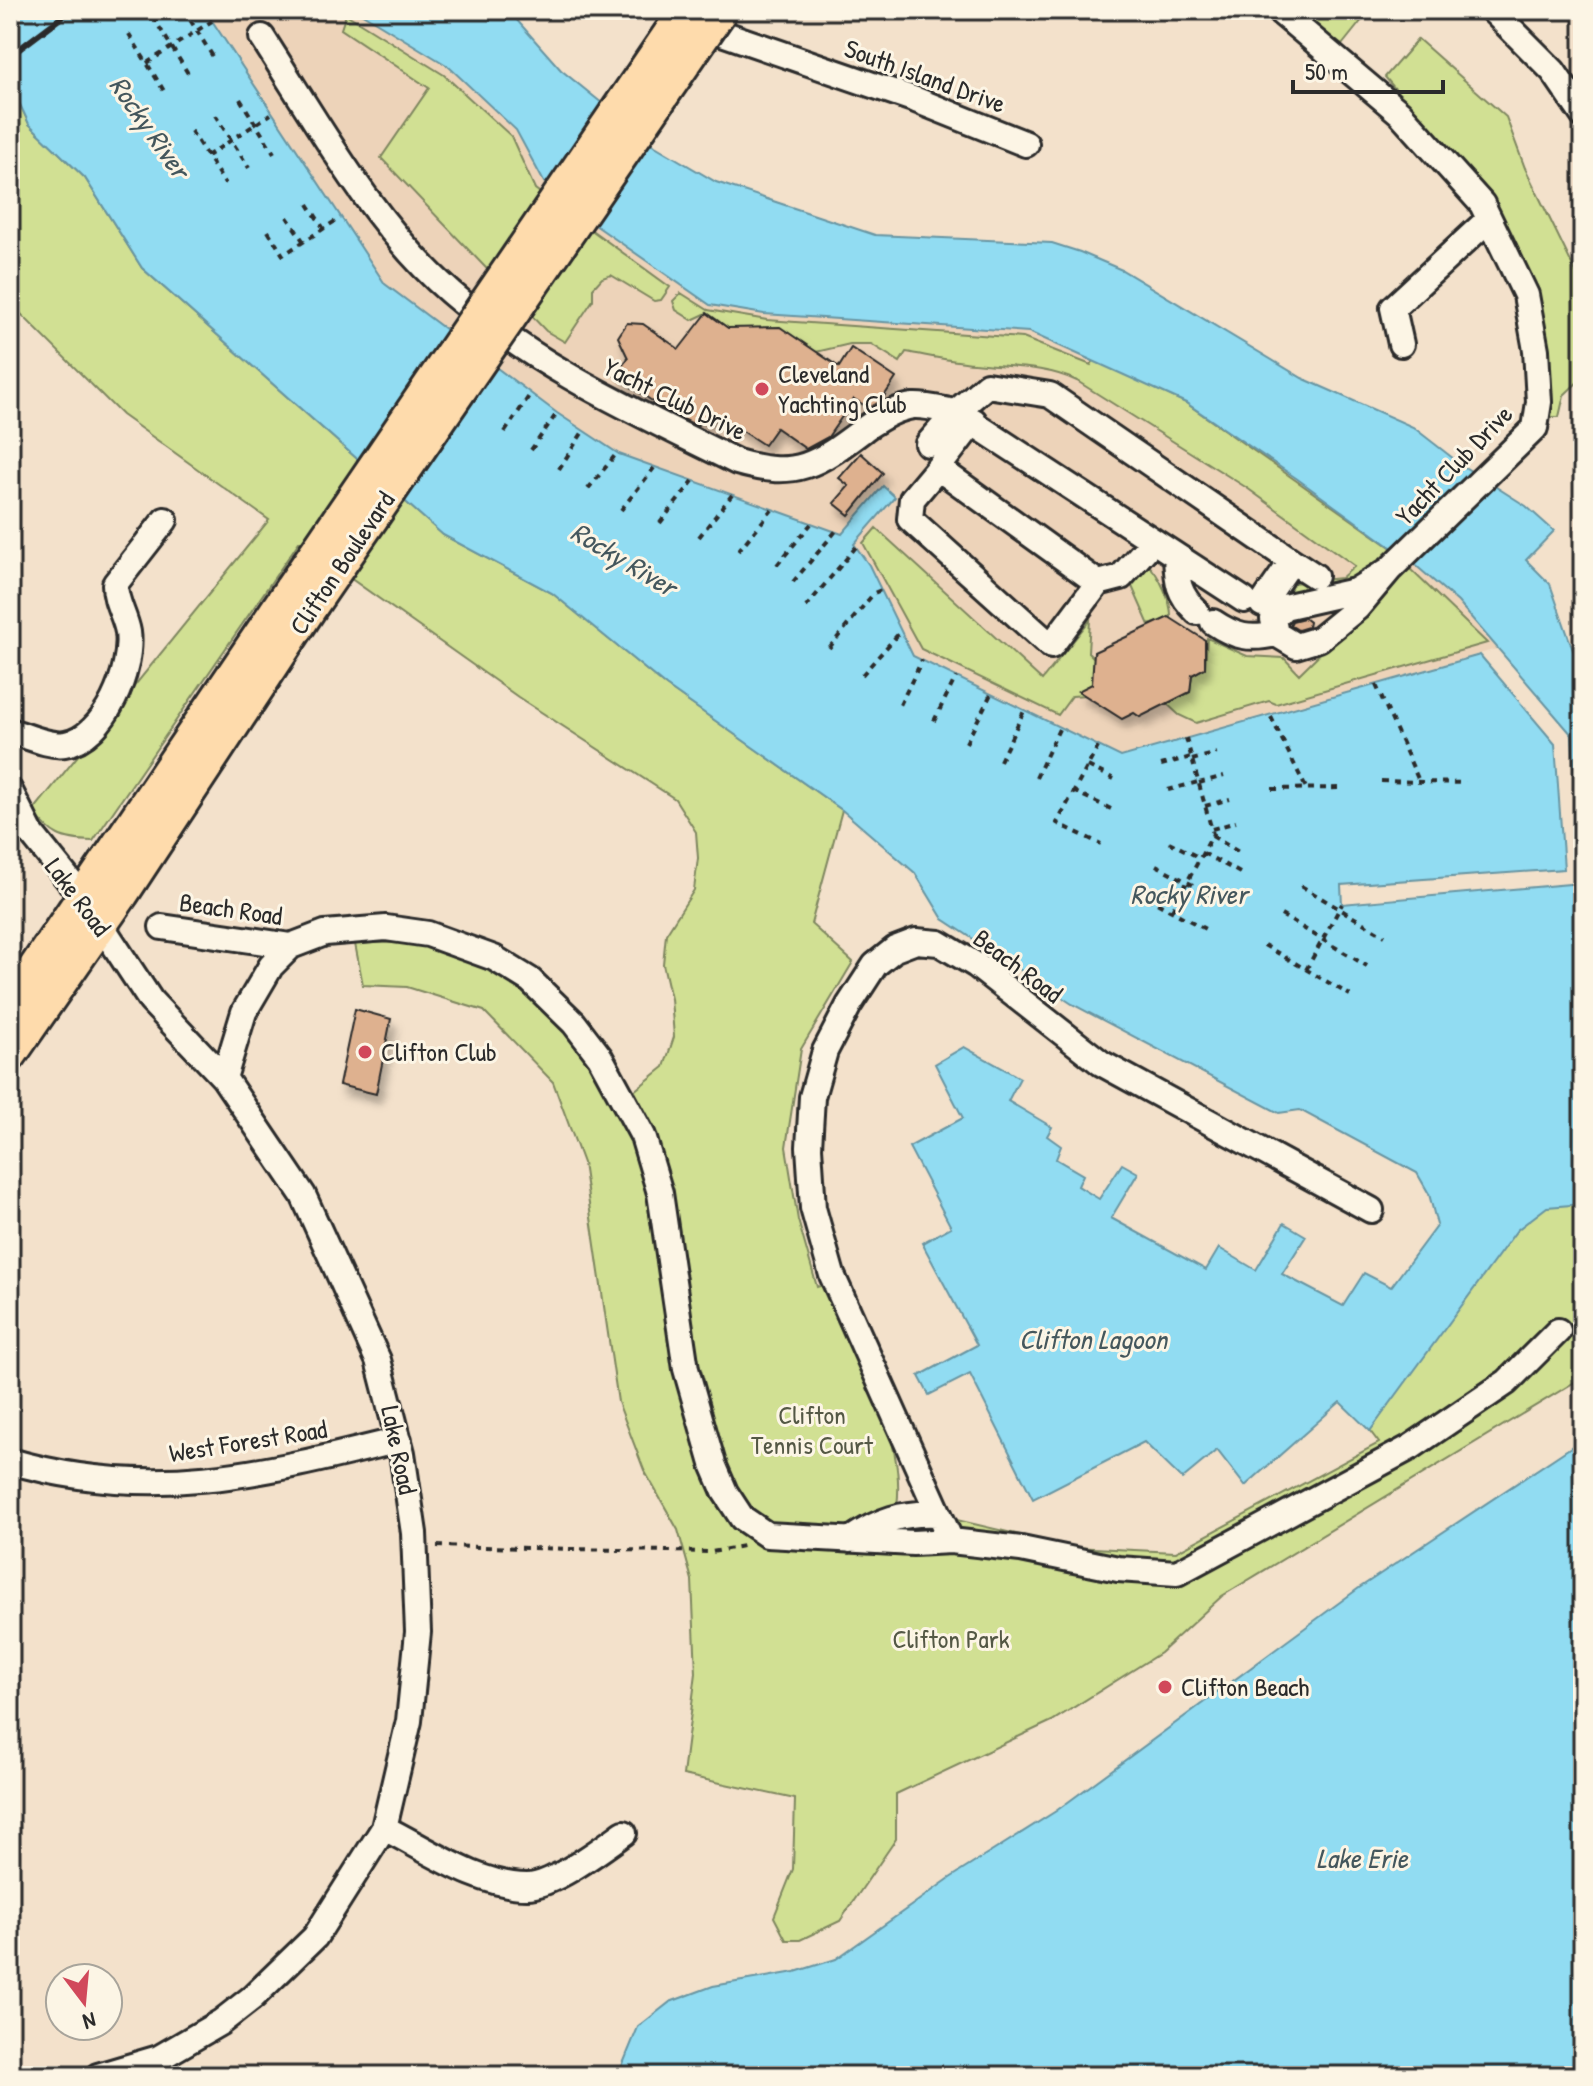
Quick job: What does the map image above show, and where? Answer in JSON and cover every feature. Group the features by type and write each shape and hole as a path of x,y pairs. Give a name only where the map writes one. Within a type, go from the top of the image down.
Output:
{"main road":[{"path":"666,66 686,10"},
{"path":"666,66 721,10"},
{"name":"Clifton Boulevard","path":"10,1055 92,912 301,597 666,66"},
{"name":"Clifton Boulevard","path":"10,1005 92,912"}],"street":[{"name":"South Island Drive","path":"671,10 676,17 916,100 1026,144"},
{"name":"Yacht Club Drive","path":"262,37 347,170 402,240 448,291 545,365 737,462 759,469 786,471 810,467 880,418 913,406 965,416 1176,556 1253,602 1276,634 1296,646 1319,639 1357,608 1389,570 1535,428 1539,402 1536,350 1526,295 1482,204 1400,113 1278,10"},
{"path":"1492,10 1553,71 1583,115"},
{"path":"1401,344 1393,308 1489,219"},
{"path":"1153,541 1121,577 1098,583 1051,646 910,519 912,499 938,468 965,416 987,385 1050,395 1315,576"},
{"path":"928,444 965,416"},
{"path":"938,468 1098,583"},
{"path":"10,731 63,745 89,733 122,686 128,633 115,597 115,584 165,520"},
{"path":"1176,556 1177,586 1183,600 1205,617 1241,637 1255,639 1276,634 1273,619 1278,611 1293,605"},
{"path":"1253,602 1292,561"},
{"name":"Yacht Club Drive","path":"1253,602 1293,605 1355,591 1389,570"},
{"name":"Lake Road","path":"10,791 31,833 92,912 151,1001 224,1078 303,1195 343,1276 378,1360 399,1440 414,1546 418,1632 409,1721 384,1828 315,1937 253,1997 221,2022 159,2058 98,2076"},
{"name":"Beach Road","path":"162,927 291,946"},
{"name":"Beach Road","path":"224,1078 244,1012 271,966 291,946 325,933 356,928 428,934 457,942 518,972 574,1023 621,1090 643,1136 660,1193 686,1369 725,1492 742,1518 767,1535 951,1541 1021,1549 1118,1569 1177,1573 1411,1447 1507,1382 1558,1331"},
{"name":"Beach Road","path":"951,1541 832,1275 813,1208 809,1147 812,1097 825,1051 875,965 895,949 916,941 939,943 976,965 1101,1063 1371,1210"},
{"name":"West Forest Road","path":"10,1461 43,1470 147,1484 210,1480 289,1468 399,1440"},
{"path":"850,1540 876,1522 913,1512 938,1514"},
{"path":"384,1828 485,1878 529,1887 579,1865 624,1833"}],"path":[{"path":"184,10 215,60"},
{"path":"153,17 189,75"},
{"path":"147,63 212,21"},
{"path":"129,34 164,91"},
{"path":"240,99 274,153"},
{"path":"207,156 271,114"},
{"path":"215,115 249,168"},
{"path":"191,131 225,184"},
{"path":"308,204 324,229"},
{"path":"287,217 304,242"},
{"path":"268,231 283,255 340,218"},
{"path":"505,432 531,393"},
{"path":"531,450 557,413"},
{"path":"559,469 584,430"},
{"path":"588,489 617,453"},
{"path":"621,510 654,468"},
{"path":"660,523 693,481"},
{"path":"699,537 732,495"},
{"path":"738,551 772,510"},
{"path":"777,565 811,524"},
{"path":"793,582 836,531"},
{"path":"806,607 856,547"},
{"path":"829,648 874,593 881,590"},
{"path":"862,675 901,631"},
{"path":"900,705 922,660"},
{"path":"934,721 956,677"},
{"path":"1376,685 1419,781"},
{"path":"966,743 991,694"},
{"path":"1000,761 1024,711"},
{"path":"1271,717 1306,788"},
{"path":"1036,778 1059,729"},
{"path":"1172,910 1212,836 1186,738"},
{"path":"1098,747 1057,823 1101,844"},
{"path":"1161,765 1217,753"},
{"path":"1087,765 1114,779"},
{"path":"1168,790 1224,776"},
{"path":"1381,781 1465,783"},
{"path":"1272,789 1341,788"},
{"path":"1073,791 1111,809"},
{"path":"1205,806 1230,799"},
{"path":"1212,829 1236,822"},
{"path":"1212,836 1242,854"},
{"path":"1169,842 1242,874"},
{"path":"1156,865 1226,903"},
{"path":"1301,886 1341,906 1385,936"},
{"path":"1136,892 1209,931"},
{"path":"1306,970 1341,906"},
{"path":"1281,915 1367,966"},
{"path":"1264,945 1350,995"},
{"path":"414,1546 712,1552"}],"shaded area":[{"path":"205,10 356,10 448,66 516,130 544,182 585,218 1008,330 1029,332 1108,366 1413,563 1458,602 1500,648 1121,758 1070,735 913,656 869,565 854,544 895,497 883,487 842,534 619,454 557,413 385,284"}],"green space":[{"path":"1294,10 1370,10 1342,45"},
{"path":"346,14 444,75 511,136 535,189 670,287 661,300 654,301 611,275 602,278 593,288 593,300 565,342 546,331 381,158 429,88 341,29"},
{"path":"1418,39 1506,117 1525,168 1583,287 1583,377 1564,395 1559,417 1543,417 1545,365 1487,198 1385,77"},
{"path":"10,83 29,124 85,178 142,268 443,535 552,593 666,686 842,810 811,924 853,962 801,1049 786,1147 798,1220 817,1287 826,1284 886,1422 898,1479 897,1506 1072,1547 1176,1552 1379,1443 1370,1431 1454,1309 1527,1220 1550,1206 1583,1204 1583,1377 1222,1596 1160,1653 1052,1721 896,1794 896,1839 840,1921 800,1940 786,1940 774,1917 793,1869 795,1799 683,1775 696,1673 692,1580 678,1530 644,1470 618,1402 583,1163 553,1082 484,1011 407,987 363,985 355,944 403,943 444,950 479,962 511,981 540,1005 566,1034 619,1103 664,1067 674,1037 671,999 663,964 666,934 694,890 698,858 696,832 675,799 518,697 299,542 93,841 58,835 40,819 33,811 269,520 122,415 20,313 10,294"},
{"path":"681,293 708,310 767,320 1023,338 1091,365 1094,360 1186,403 1396,551 1368,576 1295,595 1290,590 1293,583 1341,578 1355,566 1247,488 1077,381 1040,370 906,352 900,362 871,344 850,344 816,352 728,328 707,313 692,320 676,310 673,301"},
{"path":"876,528 1042,680 1090,620 1088,652 1094,658 1092,684 1086,695 1072,696 1058,715 921,649 863,543"},
{"path":"1147,564 1164,589 1171,618 1149,625 1131,584 1135,574"},
{"path":"1408,567 1487,643 1276,704 1269,701 1196,723 1179,715 1165,702 1190,692 1192,675 1205,668 1207,638 1247,656 1284,658 1299,674"}],"water":[{"name":"Rocky River","path":"10,10 205,10 385,284 557,413 619,454 842,534 883,486 895,497 854,544 869,565 913,656 1121,757 1480,655 1555,744 1564,869 1341,885 1342,904 1581,883 1572,735 1458,602 1413,563 1186,403 1029,332 764,314 710,305 585,218 544,182 516,130 448,66 356,10 508,10 561,70 655,146 716,182 875,235 1052,243 1080,252 1122,270 1302,378 1413,427 1463,466 1526,506 1554,531 1526,560 1550,584 1573,650 1583,666 1583,1204 1547,1207 1517,1230 1370,1431 1340,1402 1245,1486 1217,1450 1182,1479 1144,1442 1033,1499 970,1374 929,1395 919,1376 977,1345 922,1243 951,1227 909,1147 963,1118 935,1064 964,1047 1020,1078 1008,1101 1052,1127 1047,1136 1061,1146 1056,1159 1083,1175 1078,1186 1099,1199 1122,1164 1138,1173 1111,1218 1206,1270 1219,1248 1256,1270 1284,1223 1306,1236 1282,1274 1343,1306 1364,1273 1391,1287 1437,1225 1429,1194 1417,1173 1300,1110 1279,1113 1072,1004 943,919 915,873 842,810 666,686 552,593 443,535 142,268 85,178 29,124 10,83"},
{"name":"Lake Erie","path":"1583,1439 1583,2076 618,2076 638,2027 670,2002 713,1986 795,1972 836,1959 950,1878 1056,1811 1359,1588"}],"building":[{"name":"Cleveland Yachting Club","path":"707,313 728,328 780,327 839,367 851,348 896,378 880,402 869,408 854,399 828,437 806,449 776,428 764,445 718,415 710,426 702,420 697,426 667,411 615,376 628,358 618,337 627,323 643,324 679,349"},
{"path":"861,453 883,473 849,515 834,503 849,486 839,478"},
{"path":"1169,617 1205,640 1205,668 1192,675 1190,692 1140,717 1134,713 1122,719 1078,691 1092,684 1094,652"},
{"path":"1304,618 1309,622 1308,627 1298,630 1290,625 1292,621"},
{"name":"Clifton Club","path":"355,1009 391,1019 376,1094 339,1085"}],"railway":[{"path":"10,56 71,10"}],"place":[{"name":"Cleveland Yachting Club","path":"762,389"},
{"name":"Clifton Club","path":"365,1052"},
{"name":"Clifton Beach","path":"1165,1687"}],"water label":[{"name":"Clifton Lagoon","path":"1093,1339"}],"park label":[{"name":"Clifton Tennis Court","path":"812,1430"},
{"name":"Clifton Park","path":"951,1639"}]}
